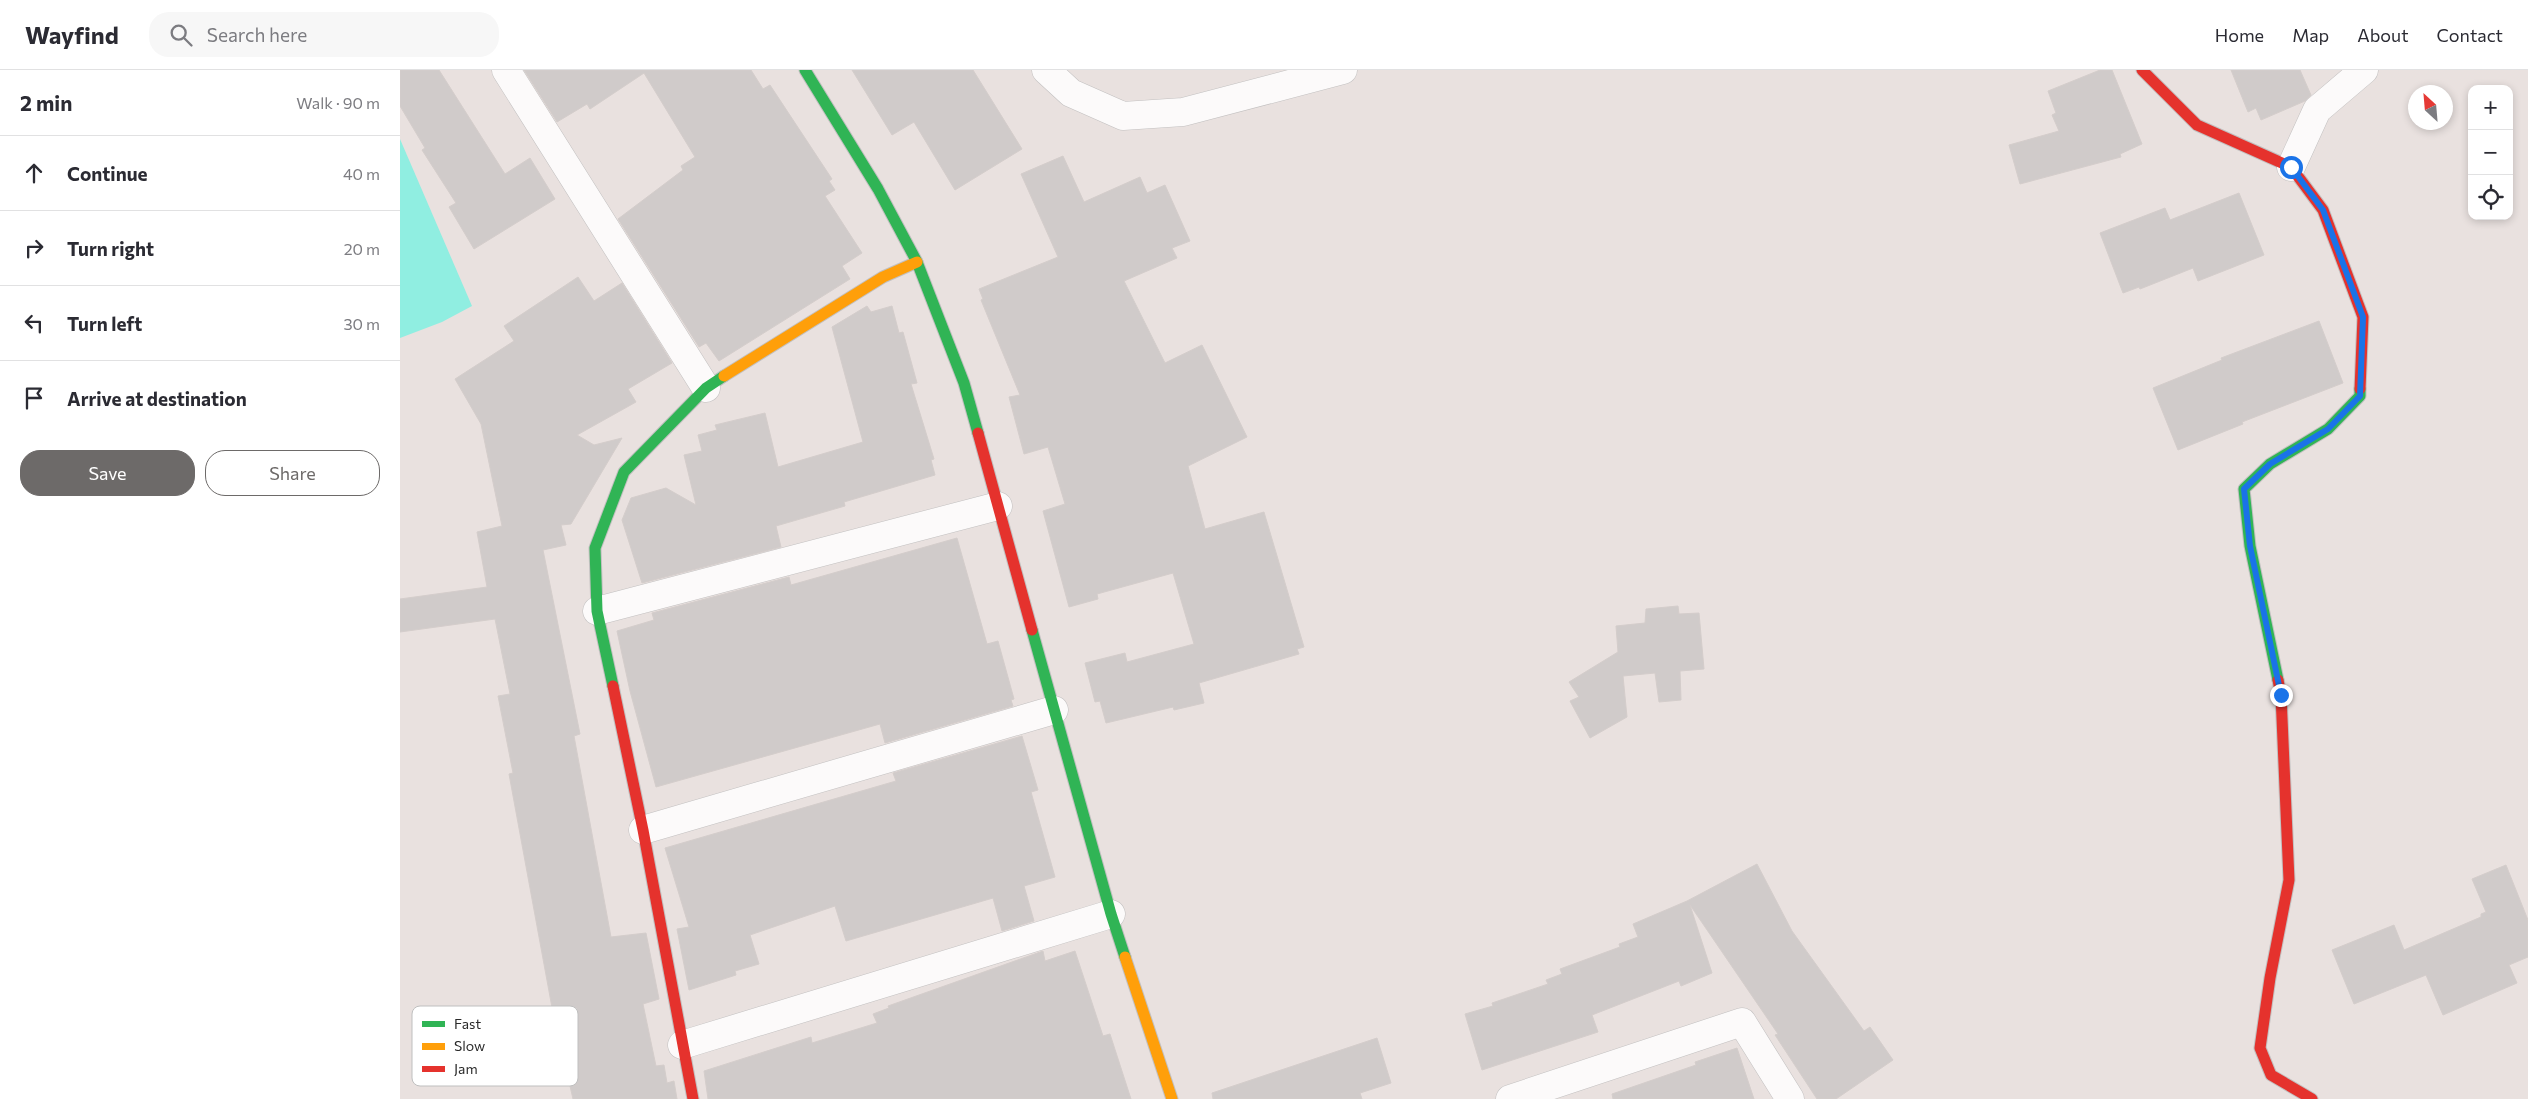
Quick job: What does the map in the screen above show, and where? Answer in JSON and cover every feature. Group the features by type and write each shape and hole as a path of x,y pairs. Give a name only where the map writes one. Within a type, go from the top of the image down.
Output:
{"street":[{"path":"506,70 706,388"},
{"path":"805,70 878,189 917,262 964,383 1111,914 1172,1099"},
{"path":"1046,70 1071,93 1123,116 1183,112 1343,70"},
{"path":"2142,70 2197,125 2291,167 2323,210 2363,317 2360,396 2328,429 2270,464 2244,489 2250,546 2281,695 2289,880 2270,978 2260,1048 2271,1074 2312,1099"},
{"path":"2291,167 2317,110 2364,70"},
{"path":"693,1099 643,830 597,611 595,548 624,472 706,388 883,277 917,262"},
{"path":"597,611 998,506"},
{"path":"643,830 1054,710"},
{"path":"682,1045 1111,914"},
{"path":"1510,1099 1742,1022 1790,1099"}],"water":[{"path":"400,139 472,306 442,322 400,338"}],"building":[{"path":"400,70 439,70 505,174 530,158 555,199 474,249 449,207 456,203 422,150 425,148 400,106"},
{"path":"524,70 751,70 763,89 770,85 832,179 829,181 835,190 825,196 862,253 842,266 850,279 719,361 706,343 699,347 618,219 683,170 681,166 695,157 644,73 590,109 587,104 557,122"},
{"path":"852,70 973,70 1022,149 955,190 914,122 892,135"},
{"path":"2100,70 2112,70 2142,144 2120,154 2121,157 2020,184 2009,145 2059,131 2052,115 2056,113 2048,91"},
{"path":"2231,70 2300,70 2311,95 2305,101 2261,120 2256,108 2248,112"},
{"path":"1063,156 1084,202 1140,177 1147,193 1165,185 1190,241 1172,248 1177,258 1124,281 1165,363 1202,345 1247,437 1188,466 1205,529 1264,512 1304,647 1297,649 1299,654 1199,683 1204,703 1174,710 1173,707 1106,723 1100,701 1095,702 1085,663 1125,653 1127,662 1194,644 1173,573 1097,594 1098,599 1069,607 1043,511 1065,504 1048,447 1024,454 1009,397 1020,395 981,300 983,299 979,289 1058,257 1021,174"},
{"path":"2239,193 2264,255 2198,281 2193,268 2140,289 2139,287 2123,293 2100,233 2165,208 2170,220"},
{"path":"578,277 594,301 622,283 672,363 628,389 636,402 577,435 594,445 622,438 571,524 561,525 566,545 543,550 580,734 574,736 611,937 646,933 659,999 643,1004 656,1066 664,1065 667,1083 674,1081 677,1099 573,1099 570,1086 578,1086 578,1006 552,1006 509,774 513,773 498,696 510,694 495,619 400,632 400,599 487,587 477,532 502,526 481,424 455,379 514,341 504,326"},
{"path":"867,306 871,312 892,306 899,333 903,332 917,383 911,384 934,459 931,460 935,475 844,502 845,506 776,526 781,547 642,583 622,520 631,498 666,488 696,505 684,455 702,451 698,435 717,430 715,425 765,413 778,467 863,442 832,327"},
{"path":"2319,321 2343,383 2242,422 2243,424 2178,450 2153,388 2222,360 2221,358"},
{"path":"957,538 987,644 998,641 1014,699 1011,700 1013,706 885,743 880,724 656,787 630,691 617,631 654,620 652,613 789,577 791,585"},
{"path":"1678,606 1679,614 1699,613 1704,669 1680,671 1681,700 1659,702 1655,673 1623,676 1627,717 1590,738 1570,701 1579,697 1569,682 1618,652 1616,626 1645,623 1646,609"},
{"path":"1022,736 1038,790 1031,792 1055,877 1024,886 1034,921 1002,931 993,898 846,941 835,906 750,935 759,964 735,971 736,975 689,990 677,929 689,927 665,848 896,781 893,773"},
{"path":"1757,864 1792,931 1864,1031 1870,1027 1893,1060 1836,1099 1817,1099 1775,1035 1778,1034 1690,905 1712,973 1681,986 1679,981 1592,1015 1598,1032 1482,1070 1465,1014 1493,1006 1492,1003 1548,984 1546,980 1562,974 1560,969 1620,947 1619,944 1638,937 1633,924 1687,901"},
{"path":"2506,865 2528,920 2528,957 2509,965 2517,983 2443,1015 2426,975 2354,1004 2332,950 2394,925 2404,950 2481,917 2481,914 2486,912 2472,879"},
{"path":"1043,951 1045,961 1075,951 1103,1036 1110,1034 1131,1099 708,1099 704,1071 811,1037 812,1043 877,1023 873,1014 889,1008 888,1006"},
{"path":"1377,1038 1391,1083 1360,1093 1362,1099 1213,1099 1212,1093"},
{"path":"1737,1048 1754,1099 1613,1099 1612,1094 1696,1065 1695,1062"}],"traffic: fast":[{"path":"805,70 878,189 917,262 964,383 978,433"},
{"path":"613,686 597,611 595,548 624,472 706,388 724,376"},
{"path":"2278,680 2250,546 2244,489 2270,464 2328,429 2360,396 2360,389"},
{"path":"1032,630 1111,914 1125,957"}],"traffic: slow":[{"path":"724,376 883,277 917,262"},
{"path":"1125,957 1172,1099"}],"traffic: jam":[{"path":"2142,70 2197,125 2291,167 2323,210 2363,317 2360,389"},
{"path":"978,433 1032,630"},
{"path":"2278,680 2281,695 2289,880 2270,978 2260,1048 2271,1075 2312,1099"},
{"path":"613,686 643,830 693,1099"}],"route":[{"path":"2281,695 2250,546 2244,489 2270,464 2328,429 2360,396 2363,317 2323,210 2291,167"}]}
